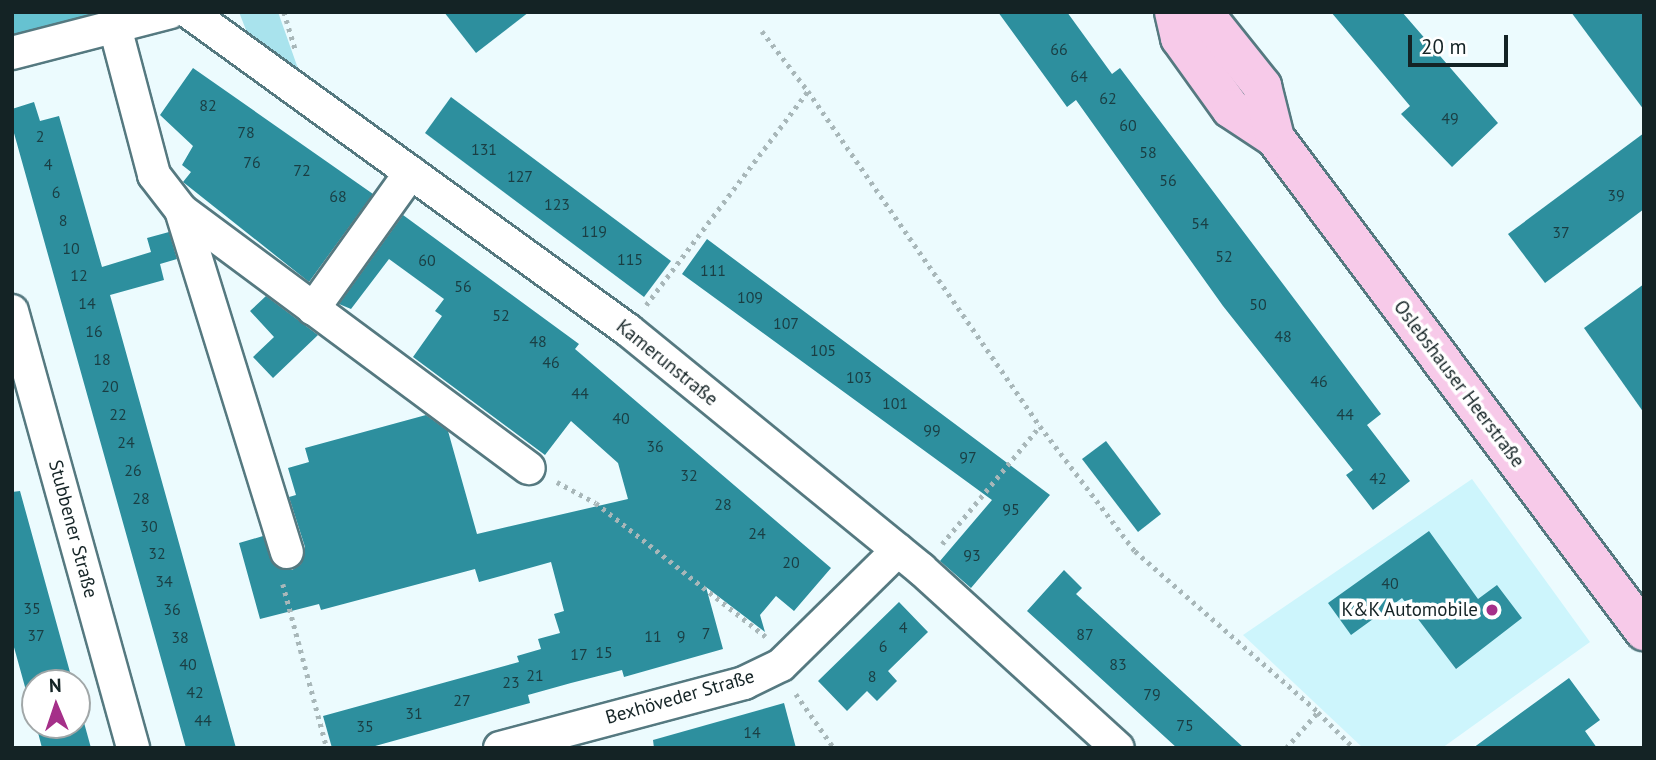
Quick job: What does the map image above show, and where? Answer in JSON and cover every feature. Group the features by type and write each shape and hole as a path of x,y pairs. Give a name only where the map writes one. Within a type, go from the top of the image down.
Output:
{"main road":[{"name":"Oslebshauser Heerstraße","path":"1174,12 1180,38 1231,108 1275,138 1644,631"},
{"name":"Oslebshauser Heerstraße","path":"1203,12 1262,86 1275,138"}],"street":[{"path":"12,54 170,12"},
{"name":"Kamerunstraße","path":"189,12 628,330 909,560 1118,748"},
{"path":"115,27 154,175 181,210 529,468"},
{"path":"313,309 411,172"},
{"path":"181,210 287,552"},
{"name":"Stubbener Straße","path":"12,311 133,748"},
{"name":"Bexhöveder Straße","path":"500,748 592,736 744,682 781,665 909,560"}],"path":[{"path":"762,31 808,91 1040,426 1135,551 1318,712 1354,748"},
{"path":"628,330 808,91"},
{"path":"909,560 1040,426"},
{"path":"529,468 607,512 770,640 781,665 834,748"},
{"path":"287,552 282,589 327,748"},
{"path":"1286,748 1318,712"}],"shaded area":[{"path":"12,12 100,12 12,35"},
{"path":"239,12 278,12 301,77 251,43"},
{"path":"1472,479 1590,642 1442,748 1363,748 1243,635"}],"building":[{"path":"444,12 529,12 476,53"},
{"path":"998,12 1067,12 1112,74 1120,68 1381,414 1367,425 1410,481 1373,510 1346,475 1353,470 1223,306 1076,100 1067,107"},
{"path":"1331,12 1402,12 1498,123 1452,167 1401,114 1410,106"},
{"path":"1571,12 1644,12 1644,110 1608,62"},
{"path":"193,68 373,194 309,282 183,182 191,172 182,165 193,146 160,115"},
{"path":"451,97 671,261 644,297 425,133"},
{"path":"34,102 40,121 59,116 102,267 151,252 147,238 169,232 177,259 160,264 164,280 110,295 236,748 186,748 12,126 12,109"},
{"path":"1644,133 1644,209 1545,283 1508,234"},
{"path":"403,215 579,344 575,349 831,568 794,611 776,596 760,615 765,632 706,587 723,649 624,677 622,670 571,683 528,695 530,703 368,748 332,748 323,716 519,662 517,656 541,649 538,639 560,633 554,614 564,611 551,562 479,582 475,569 321,610 319,604 260,619 239,543 263,536 275,566 292,570 301,564 305,547 289,497 296,495 288,468 309,462 305,448 426,415 448,431 477,534 628,499 618,463 571,421 545,455 413,357 442,316 435,311 444,299 389,259 351,309 339,304"},
{"path":"707,239 1050,495 971,588 940,561 992,500 682,274"},
{"path":"1644,284 1644,413 1584,328"},
{"path":"266,296 318,335 273,378 253,357 274,337 250,311"},
{"path":"1106,441 1161,514 1138,532 1082,459"},
{"path":"20,491 69,669 21,669 21,672 12,640 12,492"},
{"path":"1429,531 1478,599 1497,585 1522,618 1456,669 1402,598 1351,635 1328,603"},
{"path":"1064,570 1082,588 1076,594 1244,748 1177,748 1027,611"},
{"path":"899,602 928,632 888,671 897,681 877,701 867,691 847,711 818,681"},
{"path":"1569,678 1600,720 1585,731 1597,748 1473,748"},
{"path":"784,703 796,748 654,748 653,740"},
{"path":"40,739 89,739 91,748 42,748"}],"place":[{"name":"K&K Automobile","path":"1492,610"}]}
